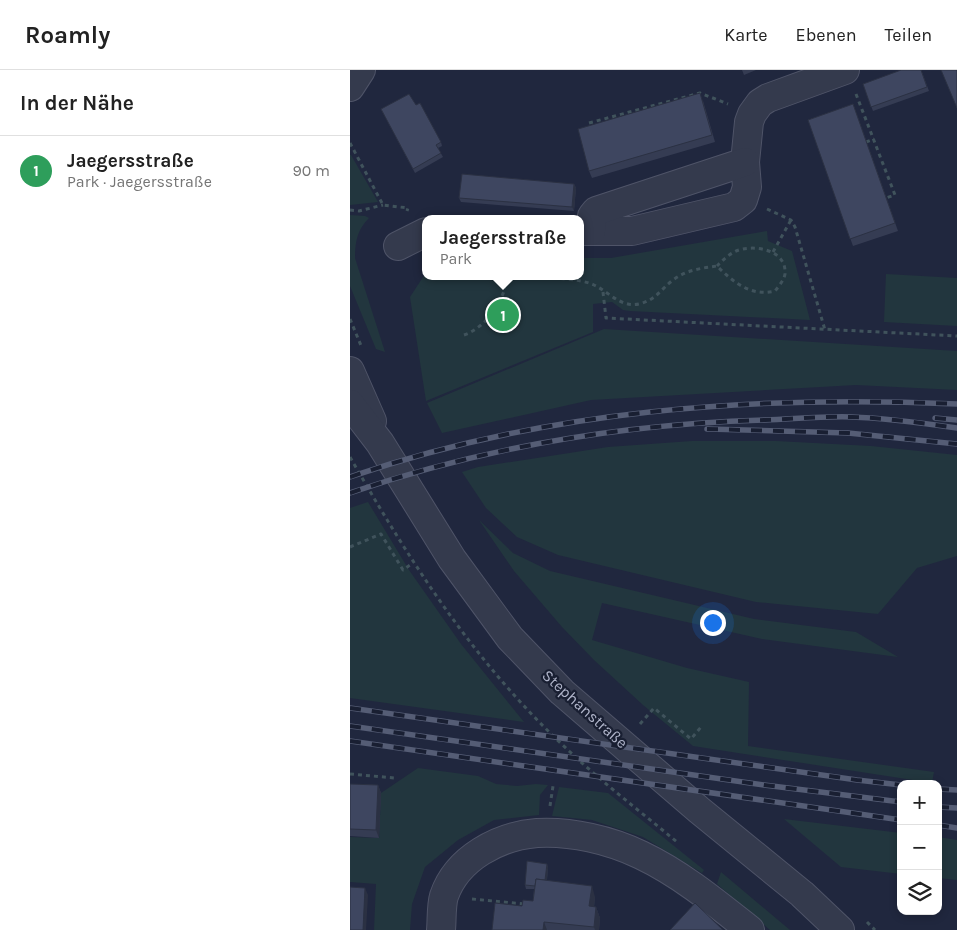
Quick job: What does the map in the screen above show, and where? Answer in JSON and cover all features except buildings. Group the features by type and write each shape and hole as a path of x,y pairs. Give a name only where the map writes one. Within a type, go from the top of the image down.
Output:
{"street":[{"path":"350,87 361,70"},
{"path":"745,162 596,212 592,216 586,231 632,231 734,207 743,200 747,187 745,162 749,122 760,103 768,98 849,79"},
{"path":"398,246 422,234"},
{"name":"Stephanstraße","path":"358,364 364,402 380,443"},
{"name":"Stephanstraße","path":"350,404 380,443 452,559 510,638 562,692 699,810 802,894 840,930"},
{"path":"441,930 444,897 454,877 468,860 489,847 509,839 537,833 572,834 608,842 639,854 656,862 705,895 750,930"}],"path":[{"path":"849,79 895,195 886,198"},
{"path":"589,123 700,93 752,114"},
{"path":"866,142 874,139"},
{"path":"350,143 383,205"},
{"path":"743,200 791,220 795,227 825,330"},
{"path":"350,210 358,211 383,205 408,208 398,246"},
{"path":"773,252 791,220"},
{"path":"566,280 587,283 596,286 603,292 626,304 638,304 659,294 671,281 679,276 693,270 717,266 727,256 738,250 752,248 773,252 781,260 785,275 775,291 765,293 747,289 730,279 717,266"},
{"path":"464,335 478,327 494,310 503,294 505,280"},
{"path":"603,292 606,318 957,336"},
{"path":"350,319 358,364"},
{"path":"350,457 413,563 478,653 524,705 570,752 682,846"},
{"path":"350,548 382,534 404,570 413,563"},
{"path":"633,719 640,725 654,708 692,739 701,727"},
{"path":"350,774 395,778"},
{"path":"549,809 553,786"},
{"path":"444,897 528,904"}],"shaded area":[{"path":"351,155 378,202 350,205"},
{"path":"350,215 369,218 358,236 355,258 385,352 376,349 350,286"},
{"path":"767,231 768,241 792,251 810,320 630,311 623,310 612,302 593,304 593,332 426,401 410,297 422,279 584,280 584,258 611,258"},
{"path":"886,274 957,278 957,326 884,322"},
{"path":"604,329 957,351 957,390 856,385 591,400 442,433 427,403"},
{"path":"692,441 776,441 871,446 957,455 957,556 917,568 878,614 756,602 558,555 517,537 486,508 462,472 478,467 608,447"},
{"path":"368,502 409,570 461,644 524,722 350,698 350,508"},
{"path":"479,520 513,553 550,571 754,619 856,632 898,657 762,639 602,603 592,640 687,668 749,682 748,746 934,772 933,780 913,780 693,746 643,705 594,660 562,627 514,571"},
{"path":"418,768 478,776 496,784 517,786 548,785 540,795 539,815 494,820 458,840 425,867 412,904 410,930 374,930 376,884 350,882 350,837 379,838 381,793"},
{"path":"559,787 608,793 704,870 702,873 643,837 592,820 552,816"},
{"path":"784,819 897,833 897,874 841,867"},
{"path":"942,838 957,840 957,880 942,878"},
{"path":"721,872 790,930 770,930 717,884"}],"railway":[{"path":"350,477 424,454 498,436 574,422 650,412 726,405 803,402 957,404"},
{"path":"350,493 401,477 503,451 607,433 660,427 712,422 841,417 891,420 957,428"},
{"path":"935,418 957,420"},
{"path":"707,429 848,433 957,444"},
{"path":"350,708 897,785"},
{"path":"350,726 764,785 897,802"},
{"path":"350,741 897,819"},
{"path":"942,789 957,790"},
{"path":"942,807 957,808"},
{"path":"942,826 957,828"}],"place":[{"name":"Jaegersstraße","path":"503,315"}]}
